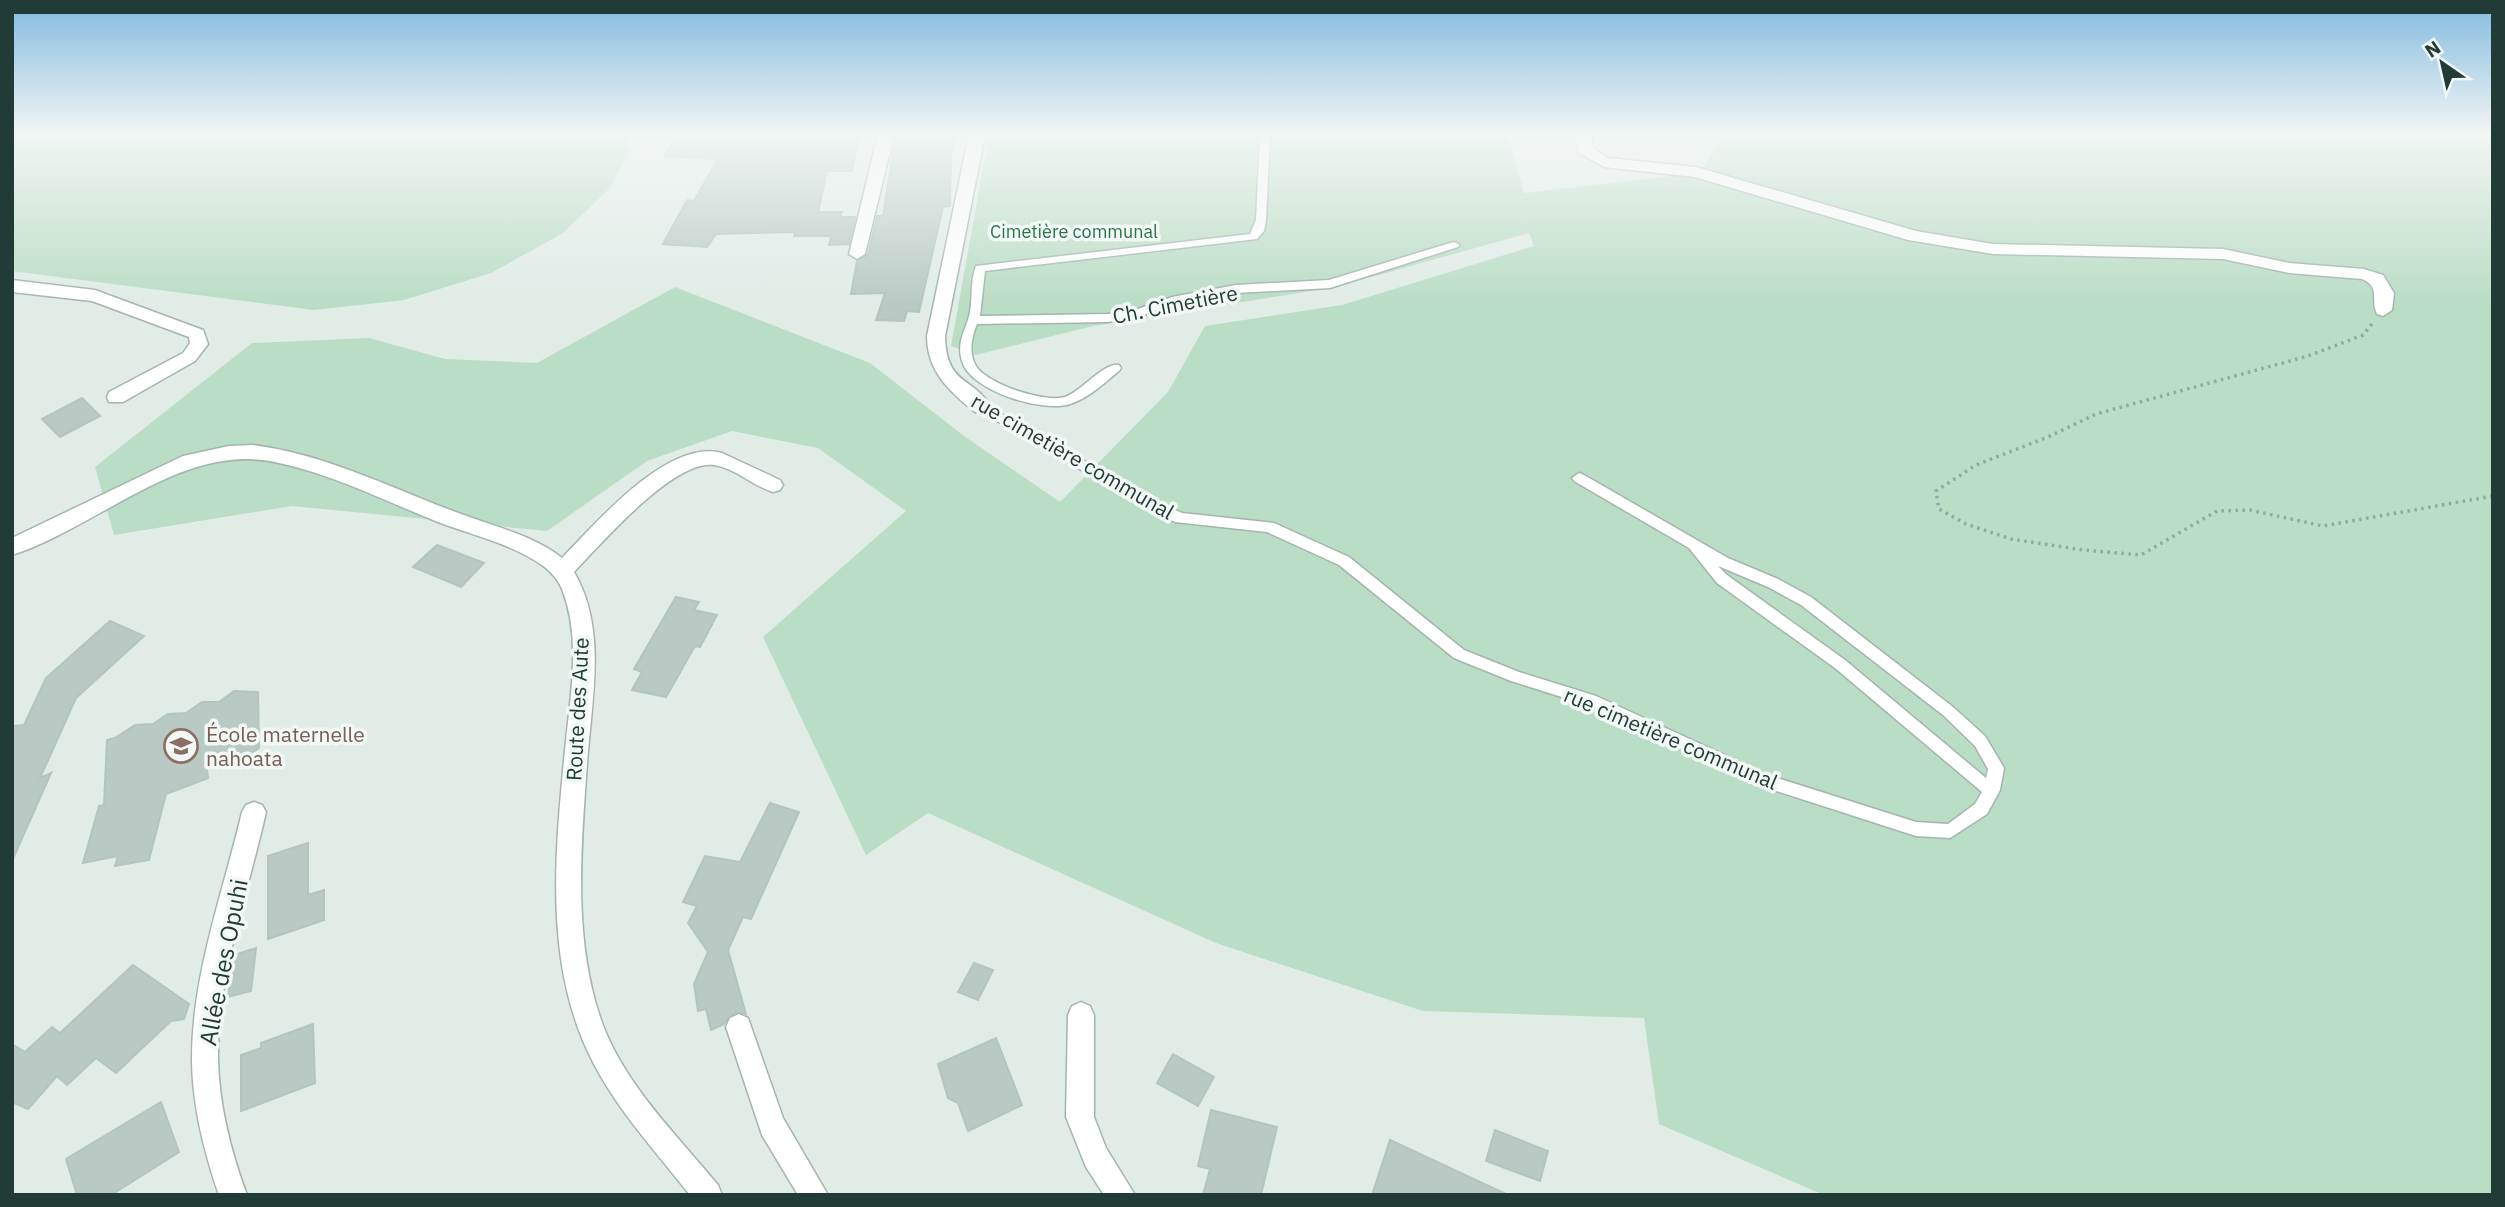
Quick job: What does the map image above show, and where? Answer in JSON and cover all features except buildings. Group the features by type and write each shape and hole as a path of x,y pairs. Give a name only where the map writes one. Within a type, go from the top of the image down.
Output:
{"street":[{"path":"857,254 872,191"},
{"name":"rue cimetière communal","path":"966,191 936,336 936,351 944,373 982,407"},
{"path":"1762,191 1914,236 1993,249 2223,254 2289,268 2364,274 2377,279 2385,293 2383,310"},
{"path":"12,286 95,296 197,334 199,344 189,357 163,374 116,397"},
{"path":"12,547 84,514 155,476 190,461 222,454 252,452 290,459 335,474 519,546 546,558 562,571 624,510 675,467 702,457 714,458 773,485"},
{"name":"Route des Aute","path":"562,571 577,603 584,642 570,830 571,940 585,1016 603,1054 626,1090 708,1195"},
{"name":"Allée des Opuhi","path":"233,1195 219,1150 205,1059 209,1010 225,925 254,812"},
{"path":"1081,1015 1080,1116 1096,1157 1121,1195"},
{"path":"739,1027 772,1125 814,1195"}],"lane":[{"path":"1115,368 1077,395 1062,402 1036,400 989,381 973,371 966,358 966,338 974,320 980,269 1253,237 1261,220 1262,191"},
{"name":"Ch. Cimetière","path":"974,320 1108,318 1236,289 1330,284 1454,246"},
{"name":"rue cimetière communal","path":"982,407 1148,503 1180,518 1269,527 1344,561 1459,654 1516,677 1591,699 1764,780 1916,829 1950,831 1981,809 1992,790"},
{"path":"1579,478 1723,562 1773,583 1806,601 1948,711 1980,741 1996,768 1992,790 1840,664 1721,579 1703,561 1692,544"}],"path":[{"path":"2383,310 2363,335 2352,340 2308,356 2096,414 2048,437 1976,465 1936,491 1939,509 1966,524 2011,539 2083,550 2141,555 2217,511 2250,510 2323,526 2493,496"}],"green space":[{"path":"12,191 607,191 563,233 491,273 404,300 314,310 12,271"},
{"name":"Cimetière communal","path":"979,191 2493,191 2493,1195 1824,1195 1659,1124 1644,1018 1423,1011 1216,943 928,813 866,855 763,637 906,511 818,448 732,431 647,461 547,531 292,506 114,535 95,467 252,343 369,338 445,359 537,363 675,287 870,363 964,436 1060,502 1168,392 1205,326 1342,305 1534,246 1529,233 1336,287 1093,326 975,355 951,346"}],"place":[{"name":"École maternelle nahoata","path":"181,746"}]}
